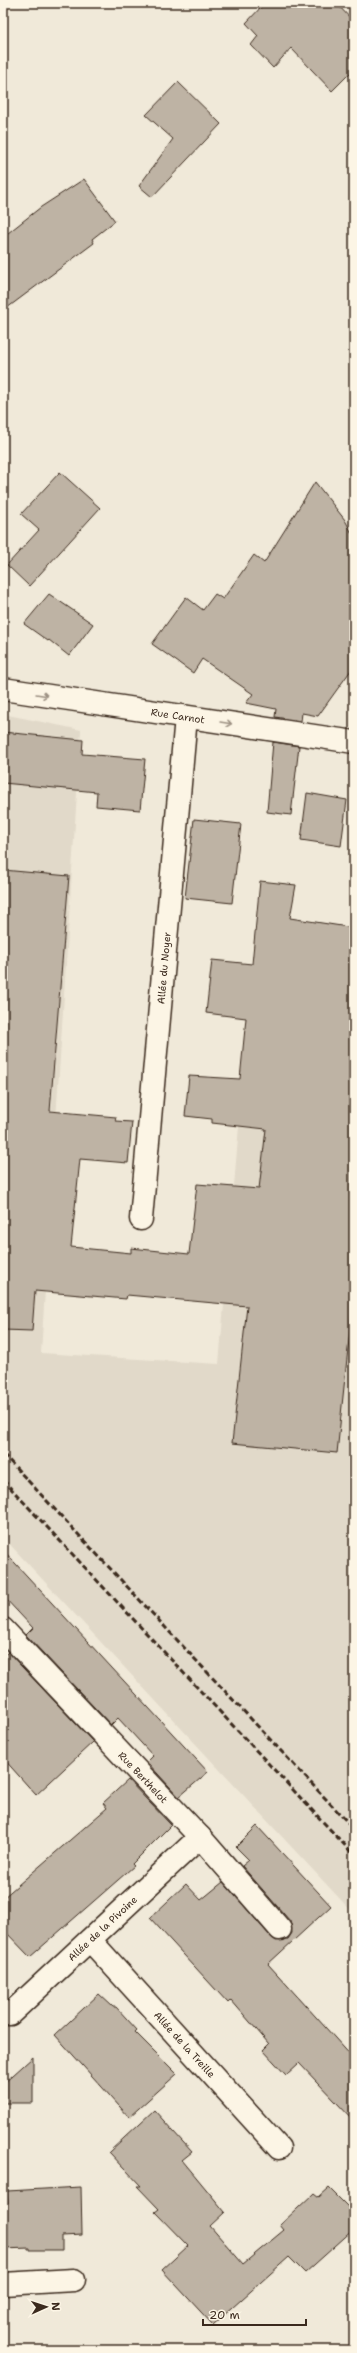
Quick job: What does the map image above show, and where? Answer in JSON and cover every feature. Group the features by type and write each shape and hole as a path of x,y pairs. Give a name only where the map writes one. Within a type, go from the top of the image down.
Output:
{"street":[{"name":"Rue Carnot","path":"3,689 354,742"},
{"name":"Allée du Noyer","path":"141,1219 186,717"},
{"name":"Rue Berthelot","path":"3,1629 200,1838 280,1929"},
{"name":"Allée de la Pivoine","path":"3,2014 10,2014 200,1838"},
{"name":"Allée de la Treille","path":"90,1940 279,2148"},
{"path":"3,2284 74,2280"}],"shaded area":[{"path":"3,714 81,730 41,1353 219,1364 246,1043 354,1061 354,1914 3,1537"}],"building":[{"path":"265,3 336,3 354,22 354,69 332,91 291,48 273,68 251,45 258,36 246,23"},
{"path":"178,82 221,124 152,197 139,186 173,139 146,115"},
{"path":"84,179 115,221 92,239 94,243 3,311 3,237 41,207"},
{"path":"60,472 100,508 29,586 7,565 39,530 21,514"},
{"path":"315,482 345,520 354,537 354,666 318,716 302,713 301,721 275,717 276,709 246,703 253,694 202,659 193,673 152,644 186,597 203,610 215,594 223,599 254,555 264,563"},
{"path":"49,594 93,624 69,656 49,640 48,641 24,624"},
{"path":"3,732 83,740 82,754 145,759 140,810 96,806 97,792 3,783"},
{"path":"273,742 299,746 291,815 267,812"},
{"path":"307,793 347,800 341,846 301,840"},
{"path":"194,819 241,824 232,903 185,898"},
{"path":"3,870 69,876 50,1111 116,1117 115,1121 132,1122 128,1163 80,1159 71,1247 131,1253 131,1248 189,1254 197,1184 259,1189 266,1129 212,1123 212,1119 185,1116 189,1076 240,1079 246,1018 206,1013 212,960 252,964 260,881 296,885 290,918 354,928 354,1292 337,1453 232,1443 247,1306 127,1295 126,1299 35,1291 32,1331 3,1330"},
{"path":"3,1550 208,1772 179,1797 147,1762 153,1756 118,1718 111,1725 26,1635 33,1628 3,1596"},
{"path":"8,1652 93,1742 36,1795 3,1758 3,1657"},
{"path":"128,1780 171,1825 132,1864 134,1866 30,1957 3,1929 3,1898 107,1808 103,1803"},
{"path":"257,1826 331,1906 268,1964 354,2059 354,2121 299,2063 286,2075 263,2050 269,2044 231,2000 228,2003 150,1918 186,1884 201,1900 223,1882 271,1937 276,1941 288,1939 292,1933 290,1921 242,1866 249,1860 236,1847"},
{"path":"99,1994 113,2007 116,2007 137,2030 135,2032 177,2074 129,2117 55,2035"},
{"path":"33,2057 33,2103 3,2103 3,2084"},
{"path":"154,2110 192,2152 182,2160 225,2212 210,2226 243,2264 284,2230 280,2225 314,2193 319,2197 329,2188 354,2213 354,2229 305,2273 289,2257 213,2325 162,2270 188,2246 155,2212 159,2209 137,2186 141,2186 109,2152"},
{"path":"81,2187 82,2235 62,2236 62,2250 29,2250 29,2248 3,2249 3,2203 8,2203 7,2191"}],"railway":[{"path":"3,1454 354,1829"},
{"path":"3,1480 354,1855"}]}
